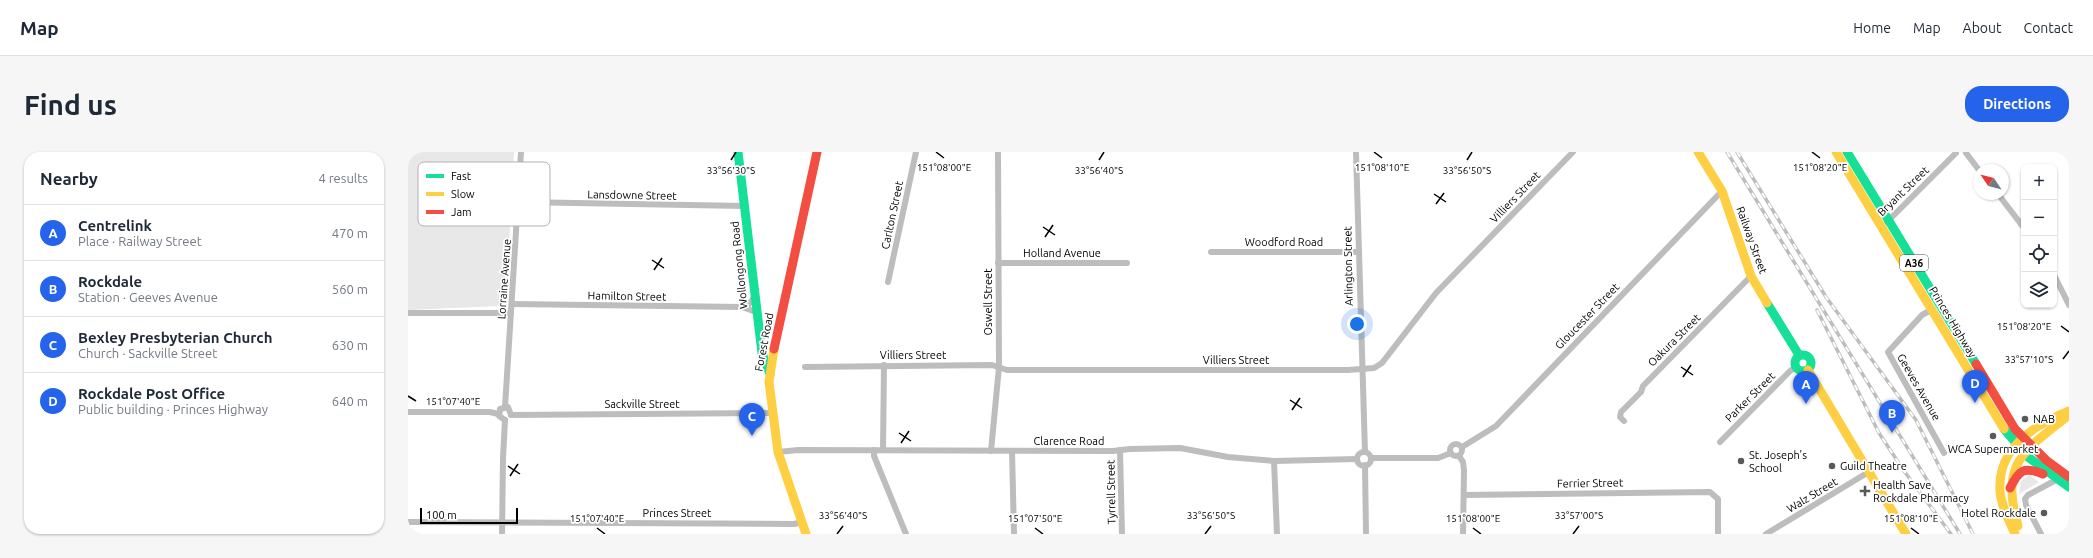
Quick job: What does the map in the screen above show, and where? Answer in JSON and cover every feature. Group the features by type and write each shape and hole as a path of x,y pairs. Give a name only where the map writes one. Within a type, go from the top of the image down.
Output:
{"main road":[{"name":"Wollongong Road","path":"738,152 756,295 756,312 762,353 770,374"},
{"name":"Forest Road","path":"806,534 778,452 772,413 770,374 774,348 817,152"},
{"name":"Railway Street","path":"1698,152 1722,191 1751,276 1800,356"},
{"name":"Princes Highway","path":"1836,152 1939,305 2022,438 2046,460 2069,477"},
{"name":"Princes Highway","path":"1847,152 1931,310 2014,445 2056,480 2069,487"},
{"path":"1805,355 1810,358 1811,366 1808,370 1800,371 1796,367 1796,359 1805,355"},
{"path":"1808,370 1867,473 1906,534"},
{"path":"2015,534 2005,510 2000,485 2005,461 2014,445 2038,425 2069,411"},
{"path":"2020,534 2012,507 2010,488 2014,470 2023,453 2030,446 2069,416"},
{"path":"2010,488 2020,472 2028,468 2056,480"}],"street":[{"name":"Lorraine Avenue","path":"520,162 521,152"},
{"name":"Carlton Street","path":"888,282 916,152"},
{"name":"Oswell Street","path":"991,452 998,367 998,152"},
{"name":"Arlington Street","path":"1356,152 1357,252 1365,452"},
{"name":"Villiers Street","path":"805,366 884,365 998,367 1006,370 1361,370 1377,367 1382,363 1436,293 1573,152"},
{"name":"Bryant Street","path":"1884,224 1956,152"},
{"path":"1956,152 1962,155 1966,153 1974,164"},
{"name":"Gloucester Street","path":"1462,447 1496,426 1722,191"},
{"path":"2003,200 2021,224"},
{"name":"Lansdowne Street","path":"550,203 745,206"},
{"name":"Lorraine Avenue","path":"505,406 517,226"},
{"name":"Woodford Road","path":"1211,252 1357,252"},
{"name":"Holland Avenue","path":"998,263 1127,263"},
{"name":"Oakura Street","path":"1624,421 1620,417 1621,412 1641,392 1643,386 1751,276"},
{"path":"2057,281 2069,305"},
{"path":"742,307 749,304 756,295"},
{"name":"Hamilton Street","path":"512,304 742,307 756,312"},
{"name":"Geeves Avenue","path":"1939,305 1922,315 1888,352 1944,452"},
{"path":"408,313 511,313"},
{"path":"884,365 884,450"},
{"name":"Parker Street","path":"1720,442 1785,376 1796,367"},
{"path":"498,414 500,409 505,406 509,408 512,414 505,420 502,534"},
{"path":"408,412 490,412 498,414 501,419 505,420"},
{"name":"Sackville Street","path":"512,414 772,413"},
{"path":"1451,453 1450,448 1453,445 1458,444 1462,447 1462,453 1459,456"},
{"name":"Clarence Road","path":"778,452 874,450 991,452 1180,448 1228,457 1274,461 1358,458"},
{"path":"874,450 906,534"},
{"name":"Tyrrell Street","path":"1120,450 1122,534"},
{"path":"1012,451 1014,534"},
{"path":"1365,466 1360,464 1358,458 1360,454 1365,452 1369,454 1371,458"},
{"path":"1451,453 1453,456 1459,456"},
{"path":"1371,458 1438,458 1451,453"},
{"path":"1459,456 1463,462 1463,534"},
{"path":"1365,466 1370,463 1371,458"},
{"path":"1274,461 1277,534"},
{"path":"1365,466 1366,534"},
{"name":"Walz Street","path":"1766,534 1867,473"},
{"path":"2041,534 2026,505 2025,499 2028,495 2056,480"},
{"name":"Ferrier Street","path":"1464,495 1708,492 1715,494 1719,502 1718,534"},
{"name":"Princes Street","path":"408,522 794,524 802,522"}],"shaded area":[{"path":"408,152 514,152 513,162 418,162 418,226 510,226 506,300 500,306 408,310"},
{"path":"2029,475 2039,482 2019,494 2021,481"}],"railway":[{"path":"1727,152 1960,534"},
{"path":"1737,152 1826,297 1916,420 1973,534"},
{"path":"1817,310 1879,433 1904,471 1951,534"}],"traffic: fast":[{"path":"738,152 762,353 770,374"},
{"path":"1847,152 1976,364"},
{"path":"1767,303 1799,355"},
{"path":"1800,355 1806,355 1811,360 1811,363 1809,369 1806,371 1800,371 1795,366 1795,360 1800,355"},
{"path":"2004,429 2028,457 2069,487"}],"traffic: slow":[{"path":"1698,152 1722,191 1751,276 1767,303"},
{"path":"1836,152 2004,429"},
{"path":"774,349 769,382 778,452 806,534"},
{"path":"1808,370 1906,534"},
{"path":"2015,534 2002,502 2000,491 2001,476 2005,462 2011,450 2031,431 2043,423 2069,411"},
{"path":"2018,526 2013,504 2012,487 2014,473 2020,460 2028,450 2039,439 2069,415"}],"traffic: jam":[{"path":"774,349 817,152"},
{"path":"1976,364 2015,429 2046,460 2069,477"},
{"path":"2010,488 2016,477 2023,471 2031,470 2043,474"}],"place":[{"name":"Rockdale Post Office","path":"1975,403"},
{"name":"Centrelink","path":"1806,404"},
{"name":"NAB","path":"2025,419"},
{"name":"Rockdale","path":"1892,433"},
{"name":"Bexley Presbyterian Church","path":"752,436"},
{"name":"WCA Supermarket","path":"1993,436"},
{"name":"St. Joseph's School","path":"1741,461"},
{"name":"Guild Theatre","path":"1832,466"},
{"name":"Health Save Rockdale Pharmacy","path":"1865,491"},
{"name":"Hotel Rockdale","path":"2044,513"}]}
